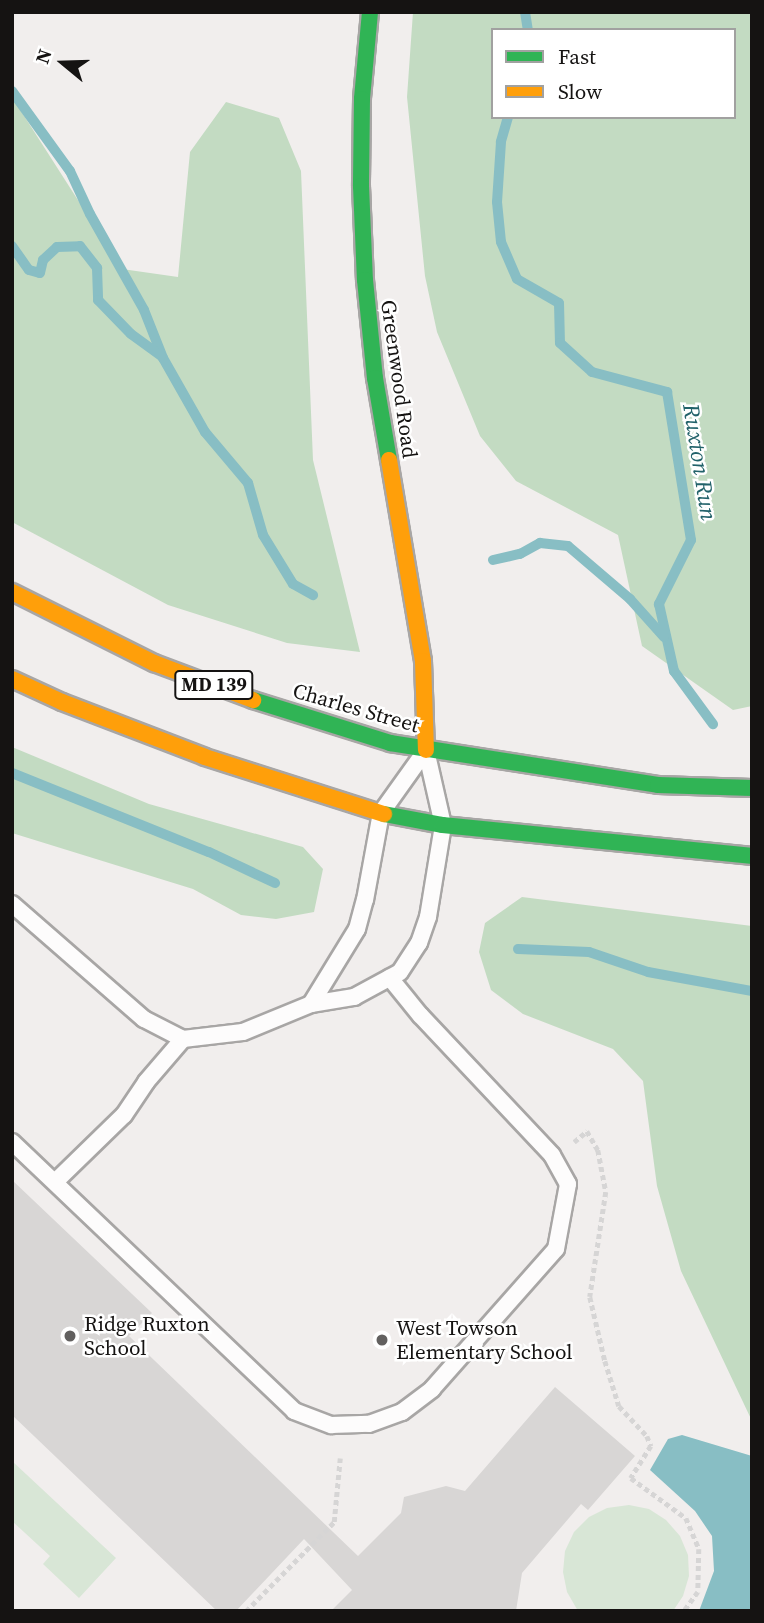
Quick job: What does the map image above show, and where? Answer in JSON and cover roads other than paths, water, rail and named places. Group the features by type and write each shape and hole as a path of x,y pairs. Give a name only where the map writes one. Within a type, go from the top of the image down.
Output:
{"main road":[{"name":"Greenwood Road","path":"370,12 362,124 365,280 375,377 423,661 426,750"},
{"name":"Charles Street","path":"12,592 154,663 333,727 390,743 658,785 752,788"},
{"path":"12,679 205,757 381,813 443,825 752,856"}],"lane":[{"path":"311,1004 357,929 381,813 426,750"},
{"path":"12,904 144,1019 183,1039 243,1032 311,1004 354,997 400,972 422,934 435,884 443,825 426,750"},
{"path":"12,1142 294,1411 331,1425 369,1424 402,1412 432,1390 556,1249 568,1184 552,1155 420,1016 390,978"},
{"path":"55,1182 124,1115 146,1082 183,1039"}],"water":[{"path":"682,1435 752,1456 752,1611 699,1611 714,1571 712,1536 695,1511 650,1470 668,1439"}],"waterway":[{"name":"Ruxton Run","path":"525,12 528,28"},
{"path":"12,91 70,171 90,214 144,310 163,358 205,432 248,483 263,535 293,584 313,595"},
{"name":"Ruxton Run","path":"507,119 501,142 497,202 501,242 517,279 559,303 560,343 592,372 667,392 691,540 659,604 674,671 713,724"},
{"path":"12,246 29,270 40,273 43,260 57,247 80,246 97,268 98,300 131,334 161,356"},
{"path":"493,560 520,554 540,543 568,546 630,599 664,637"},
{"path":"12,773 209,852 275,883"},
{"path":"518,949 589,952 648,972 752,991"}],"place":[{"name":"Ridge Ruxton School","path":"70,1336"},
{"name":"West Towson Elementary School","path":"382,1340"}]}
